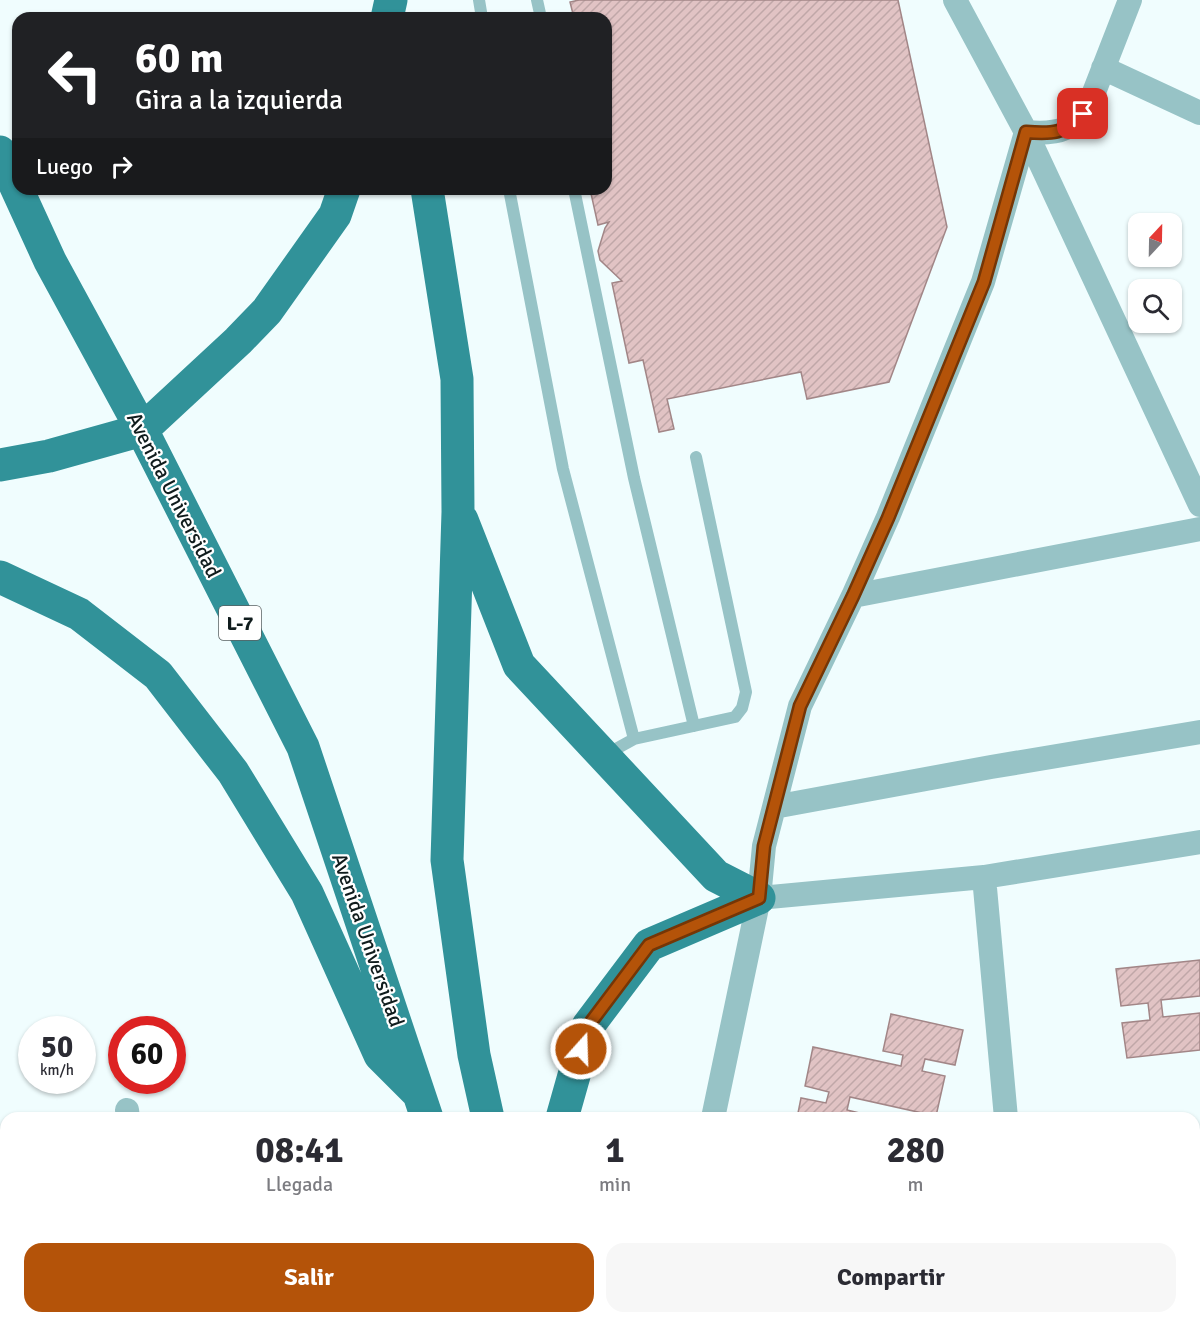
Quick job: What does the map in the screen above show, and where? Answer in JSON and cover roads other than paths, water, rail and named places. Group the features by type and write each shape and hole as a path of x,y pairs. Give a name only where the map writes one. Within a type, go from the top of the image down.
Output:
{"main road":[{"name":"Avenida Universidad","path":"0,152 12,178"},
{"name":"Avenida Universidad","path":"20,195 50,261 142,430 303,747 424,1107"},
{"path":"0,465 49,456 142,430 267,311 335,215 343,195"},
{"path":"428,195 457,379 458,512 447,860 474,1055 487,1112"},
{"path":"458,512 471,539 519,664 716,876 759,898"},
{"path":"0,577 79,614 158,675 233,772 307,893 380,1055 424,1107"},
{"path":"564,1112 588,1026 649,945 759,898"}],"street":[{"path":"955,0 1026,132 1200,506"},
{"path":"1026,132 1042,134 1061,132 1073,125 1083,114 1091,100 1131,0"},
{"path":"1103,68 1200,113"},
{"path":"714,1112 759,898 764,846 800,706 888,518 984,282 1026,132"},
{"path":"853,596 1200,529"},
{"path":"774,807 991,766 1200,732"},
{"path":"759,898 984,877 1200,842"},
{"path":"984,877 1005,1112"}],"lane":[{"path":"510,195 563,469 634,739"},
{"path":"575,195 634,478 694,726"},
{"path":"604,756 634,739 735,717 742,708 746,692 696,457"}]}
